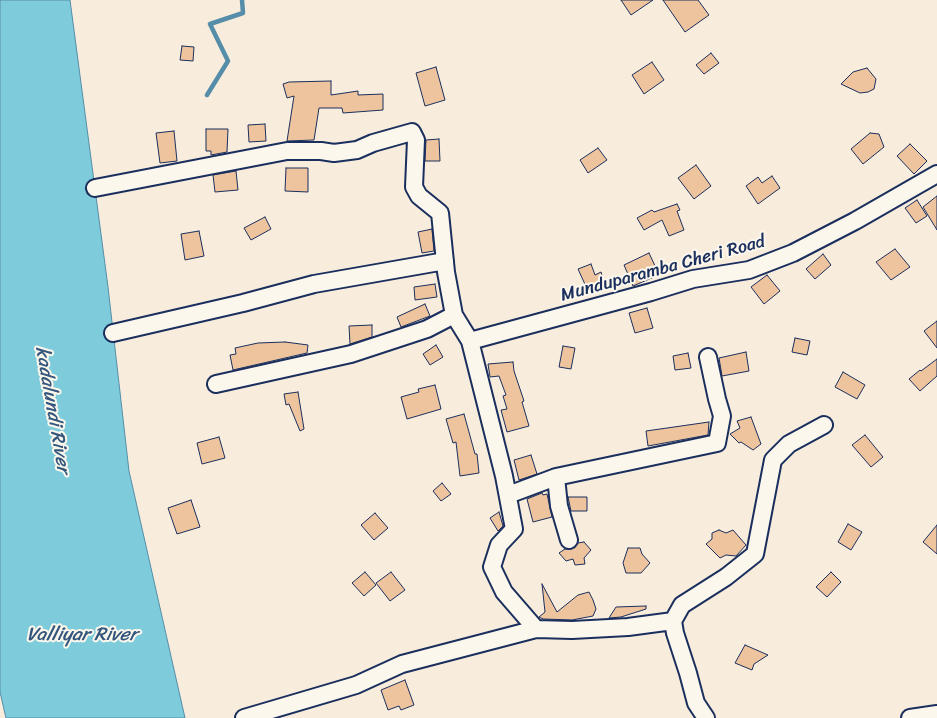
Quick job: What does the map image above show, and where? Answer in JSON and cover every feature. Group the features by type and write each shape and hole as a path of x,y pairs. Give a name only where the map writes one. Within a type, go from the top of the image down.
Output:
{"street":[{"path":"95,188 287,151 334,153 357,150 373,143 412,132 416,140 414,187 419,196 440,213 454,315 470,341 508,494 514,530 499,545 492,567 504,592 536,629"},
{"name":"Munduparamba Cheri Road","path":"470,341 693,279 749,270 793,253 855,221 937,174"},
{"path":"113,332 243,303 314,284 445,260"},
{"path":"216,384 351,354 427,329 454,315"},
{"path":"508,494 556,477 717,443 722,416 716,399 708,357"},
{"path":"706,718 696,703 675,634 673,621 682,605 726,577 755,554 773,460 789,444 824,425"},
{"path":"556,477 559,506 569,540"},
{"path":"244,718 356,685 402,664 536,629 581,630 628,627 673,621"},
{"path":"910,718 937,714"}],"water":[{"name":"Valliyar River","path":"0,0 70,0 108,287 129,471 185,718 6,718 0,692"}],"building":[{"path":"621,0 653,0 631,15"},
{"path":"663,0 698,0 709,15 685,32"},
{"path":"182,46 194,47 193,61 180,60"},
{"path":"711,53 719,63 704,74 696,65"},
{"path":"652,62 664,80 644,94 632,75"},
{"path":"436,67 445,100 425,106 416,73"},
{"path":"867,68 876,79 874,89 860,93 841,84 853,72"},
{"path":"331,81 331,95 358,91 358,95 383,94 383,110 343,113 342,108 319,108 314,140 287,141 294,96 287,98 283,84 289,82"},
{"path":"265,124 266,141 249,142 248,125"},
{"path":"206,129 228,129 227,152 211,155 211,151 206,151"},
{"path":"174,131 177,161 160,163 156,133"},
{"path":"870,133 879,134 884,147 863,164 851,149"},
{"path":"439,139 440,161 425,161 426,140"},
{"path":"910,144 927,161 914,174 897,156"},
{"path":"598,148 607,160 588,173 580,160"},
{"path":"696,165 711,186 694,199 678,178"},
{"path":"286,168 308,168 308,192 285,191"},
{"path":"236,171 238,190 215,192 213,175"},
{"path":"772,176 780,188 758,204 746,186 758,177 762,183"},
{"path":"937,196 937,230 923,207"},
{"path":"917,200 927,216 916,223 905,208"},
{"path":"677,204 680,210 677,211 684,230 669,236 662,220 644,230 637,218 652,210 654,212"},
{"path":"265,217 271,229 251,240 244,228"},
{"path":"432,229 434,251 422,253 418,232"},
{"path":"199,231 204,256 185,260 181,234"},
{"path":"895,249 910,267 891,280 876,262"},
{"path":"649,253 656,268 651,270 654,277 633,286 624,265"},
{"path":"823,254 831,265 815,279 806,269"},
{"path":"591,264 595,275 601,272 605,284 588,291 578,269"},
{"path":"767,275 780,291 764,304 751,287"},
{"path":"435,284 437,297 415,300 414,287"},
{"path":"425,304 430,316 401,327 397,317"},
{"path":"647,308 653,328 635,333 629,313"},
{"path":"937,321 937,348 924,331"},
{"path":"372,325 372,337 350,344 349,326"},
{"path":"795,338 810,341 807,355 792,352"},
{"path":"285,342 308,345 307,353 233,370 230,355 236,354 235,348 258,343"},
{"path":"436,345 443,357 430,365 423,354"},
{"path":"563,346 575,348 571,369 559,367"},
{"path":"746,352 749,371 722,376 719,358"},
{"path":"688,353 691,368 675,370 673,356"},
{"path":"937,359 937,376 920,391 909,379"},
{"path":"513,362 529,426 507,432 501,410 507,409 503,396 506,395 499,376 490,377 488,364"},
{"path":"843,372 865,385 857,399 835,387"},
{"path":"435,385 441,409 407,419 401,397 419,392 418,389"},
{"path":"298,392 304,429 300,431 289,404 286,405 284,394"},
{"path":"464,414 475,454 477,454 479,473 460,476 456,442 453,443 446,419"},
{"path":"751,417 761,444 753,450 741,442 739,443 730,434 740,428 737,421"},
{"path":"709,422 708,435 648,446 646,431"},
{"path":"865,435 883,457 871,467 852,445"},
{"path":"219,437 225,458 202,464 197,443"},
{"path":"531,455 537,474 519,480 514,460"},
{"path":"442,483 451,494 441,501 433,491"},
{"path":"542,493 543,495 547,494 552,517 533,522 527,499"},
{"path":"568,497 587,497 587,511 571,511"},
{"path":"191,500 200,527 177,534 168,508"},
{"path":"499,512 503,526 498,531 490,518"},
{"path":"375,513 388,528 374,540 361,525"},
{"path":"848,524 862,532 851,550 838,542"},
{"path":"937,525 937,554 923,542"},
{"path":"719,530 726,533 733,530 746,545 736,556 726,555 720,558 706,544 712,539 712,533"},
{"path":"584,542 591,550 584,558 585,564 575,565 573,559 566,561 559,553 565,549 572,549 578,543"},
{"path":"628,548 640,548 642,554 650,563 641,573 626,573 623,563"},
{"path":"365,572 376,585 364,596 352,583"},
{"path":"391,572 405,590 390,601 376,583"},
{"path":"831,572 841,582 827,597 816,587"},
{"path":"542,584 557,612 578,595 589,592 596,609 593,616 572,620 543,619 539,617 545,612"},
{"path":"646,606 646,609 621,617 609,618 616,607"},
{"path":"745,645 768,655 754,664 752,670 735,663"},
{"path":"405,680 414,705 401,710 399,706 388,710 381,690"}],"waterway":[{"path":"207,95 228,61 210,24 243,13 242,0"}],"water label":[{"name":"kadalundi River","path":"52,410"}]}
